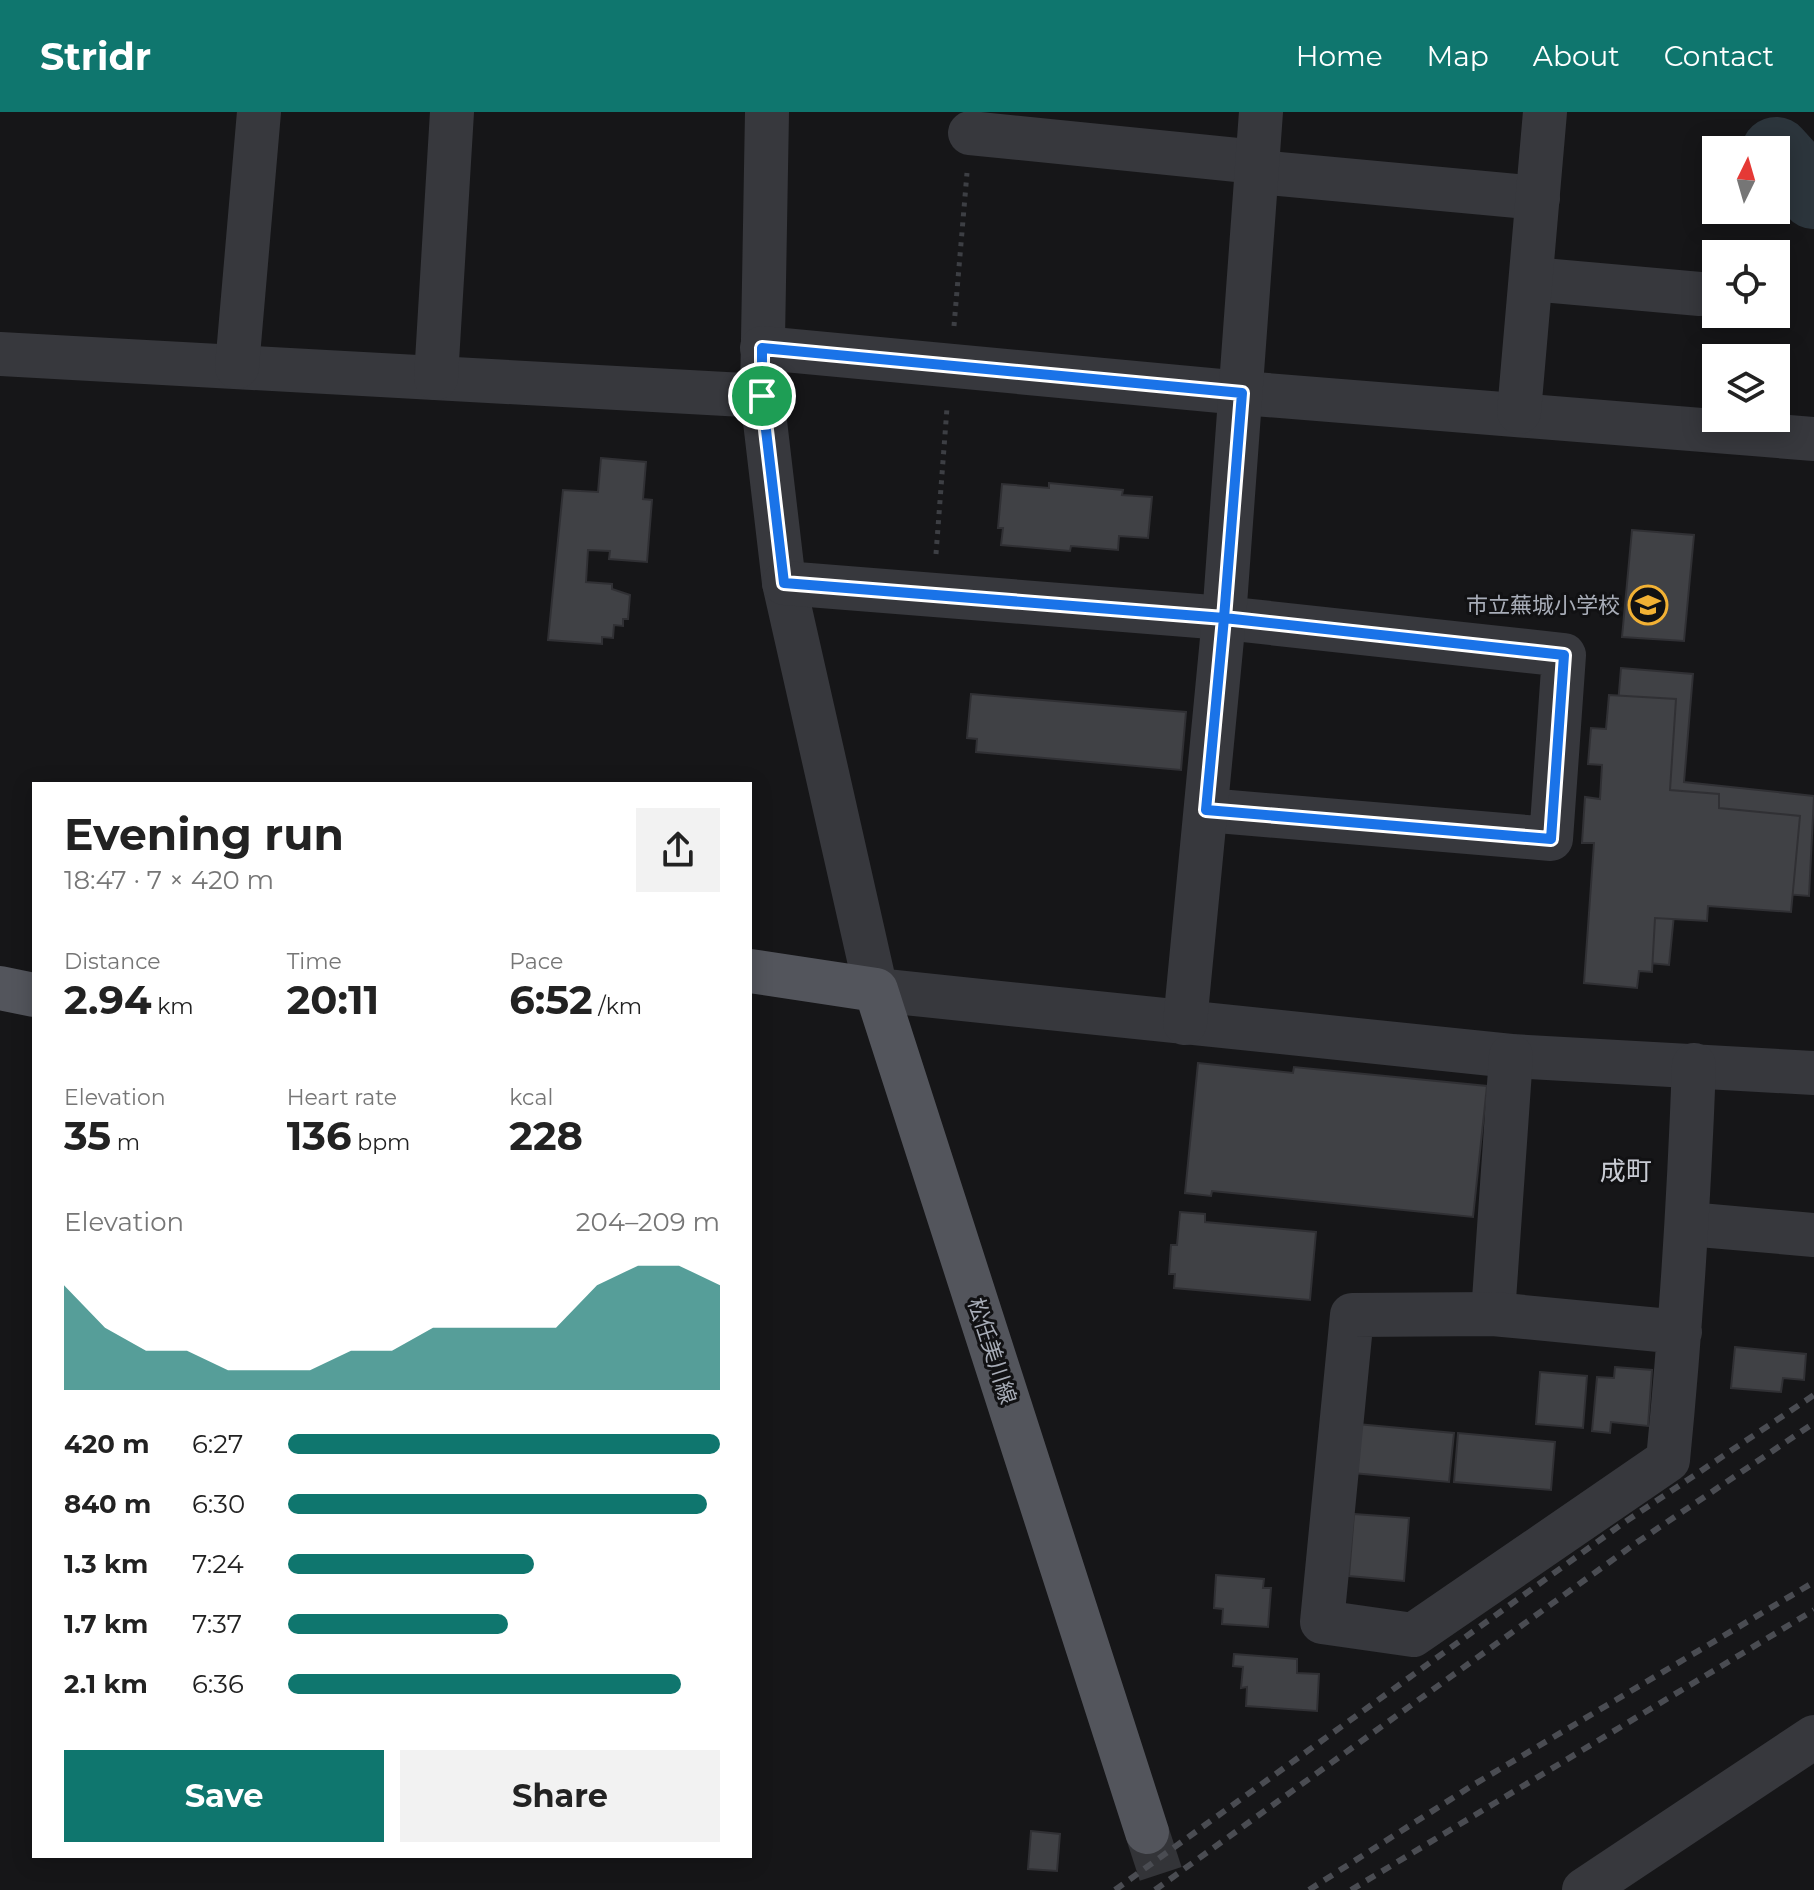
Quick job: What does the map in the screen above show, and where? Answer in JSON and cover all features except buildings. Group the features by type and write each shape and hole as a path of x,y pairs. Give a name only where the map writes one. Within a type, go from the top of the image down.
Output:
{"main road":[{"path":"752,971 876,990"},
{"path":"0,988 32,995"},
{"name":"松任美川線","path":"876,990 1147,1832"}],"street":[{"path":"237,367 259,112"},
{"path":"436,378 452,112"},
{"path":"767,112 762,396 784,583 876,990 1511,1056 1814,1073"},
{"path":"1185,1023 1224,618 1261,112"},
{"path":"1519,412 1545,112"},
{"path":"970,133 1538,198"},
{"path":"1531,279 1700,294"},
{"path":"762,348 1242,393 1519,412 1814,439"},
{"path":"0,354 762,396"},
{"path":"784,583 1224,618 1564,655 1551,839 1206,810"},
{"path":"1493,1314 1511,1056"},
{"path":"1680,1332 1493,1314 1352,1315 1322,1622 1413,1635 1668,1460 1680,1332 1688,1224 1694,1065"},
{"path":"1688,1224 1814,1235"},
{"path":"1584,1890 1814,1737"}],"path":[{"path":"933,593 970,133"}],"waterway":[{"path":"1790,167 1814,194"}],"tunnel":[{"path":"1147,1832 1166,1890"}],"railway":[{"path":"1115,1890 1622,1524 1814,1395"},
{"path":"1155,1890 1636,1543 1814,1423"},
{"path":"1309,1890 1473,1785 1814,1582"},
{"path":"1351,1890 1814,1610"}],"place":[{"name":"市立蕪城小学校","path":"1648,605"}],"district":[{"name":"成町","path":"1626,1171"}],"route":[{"path":"762,396 762,348 1242,393 1224,618 1564,655 1551,839 1206,810 1224,618 784,583 762,396"}]}
